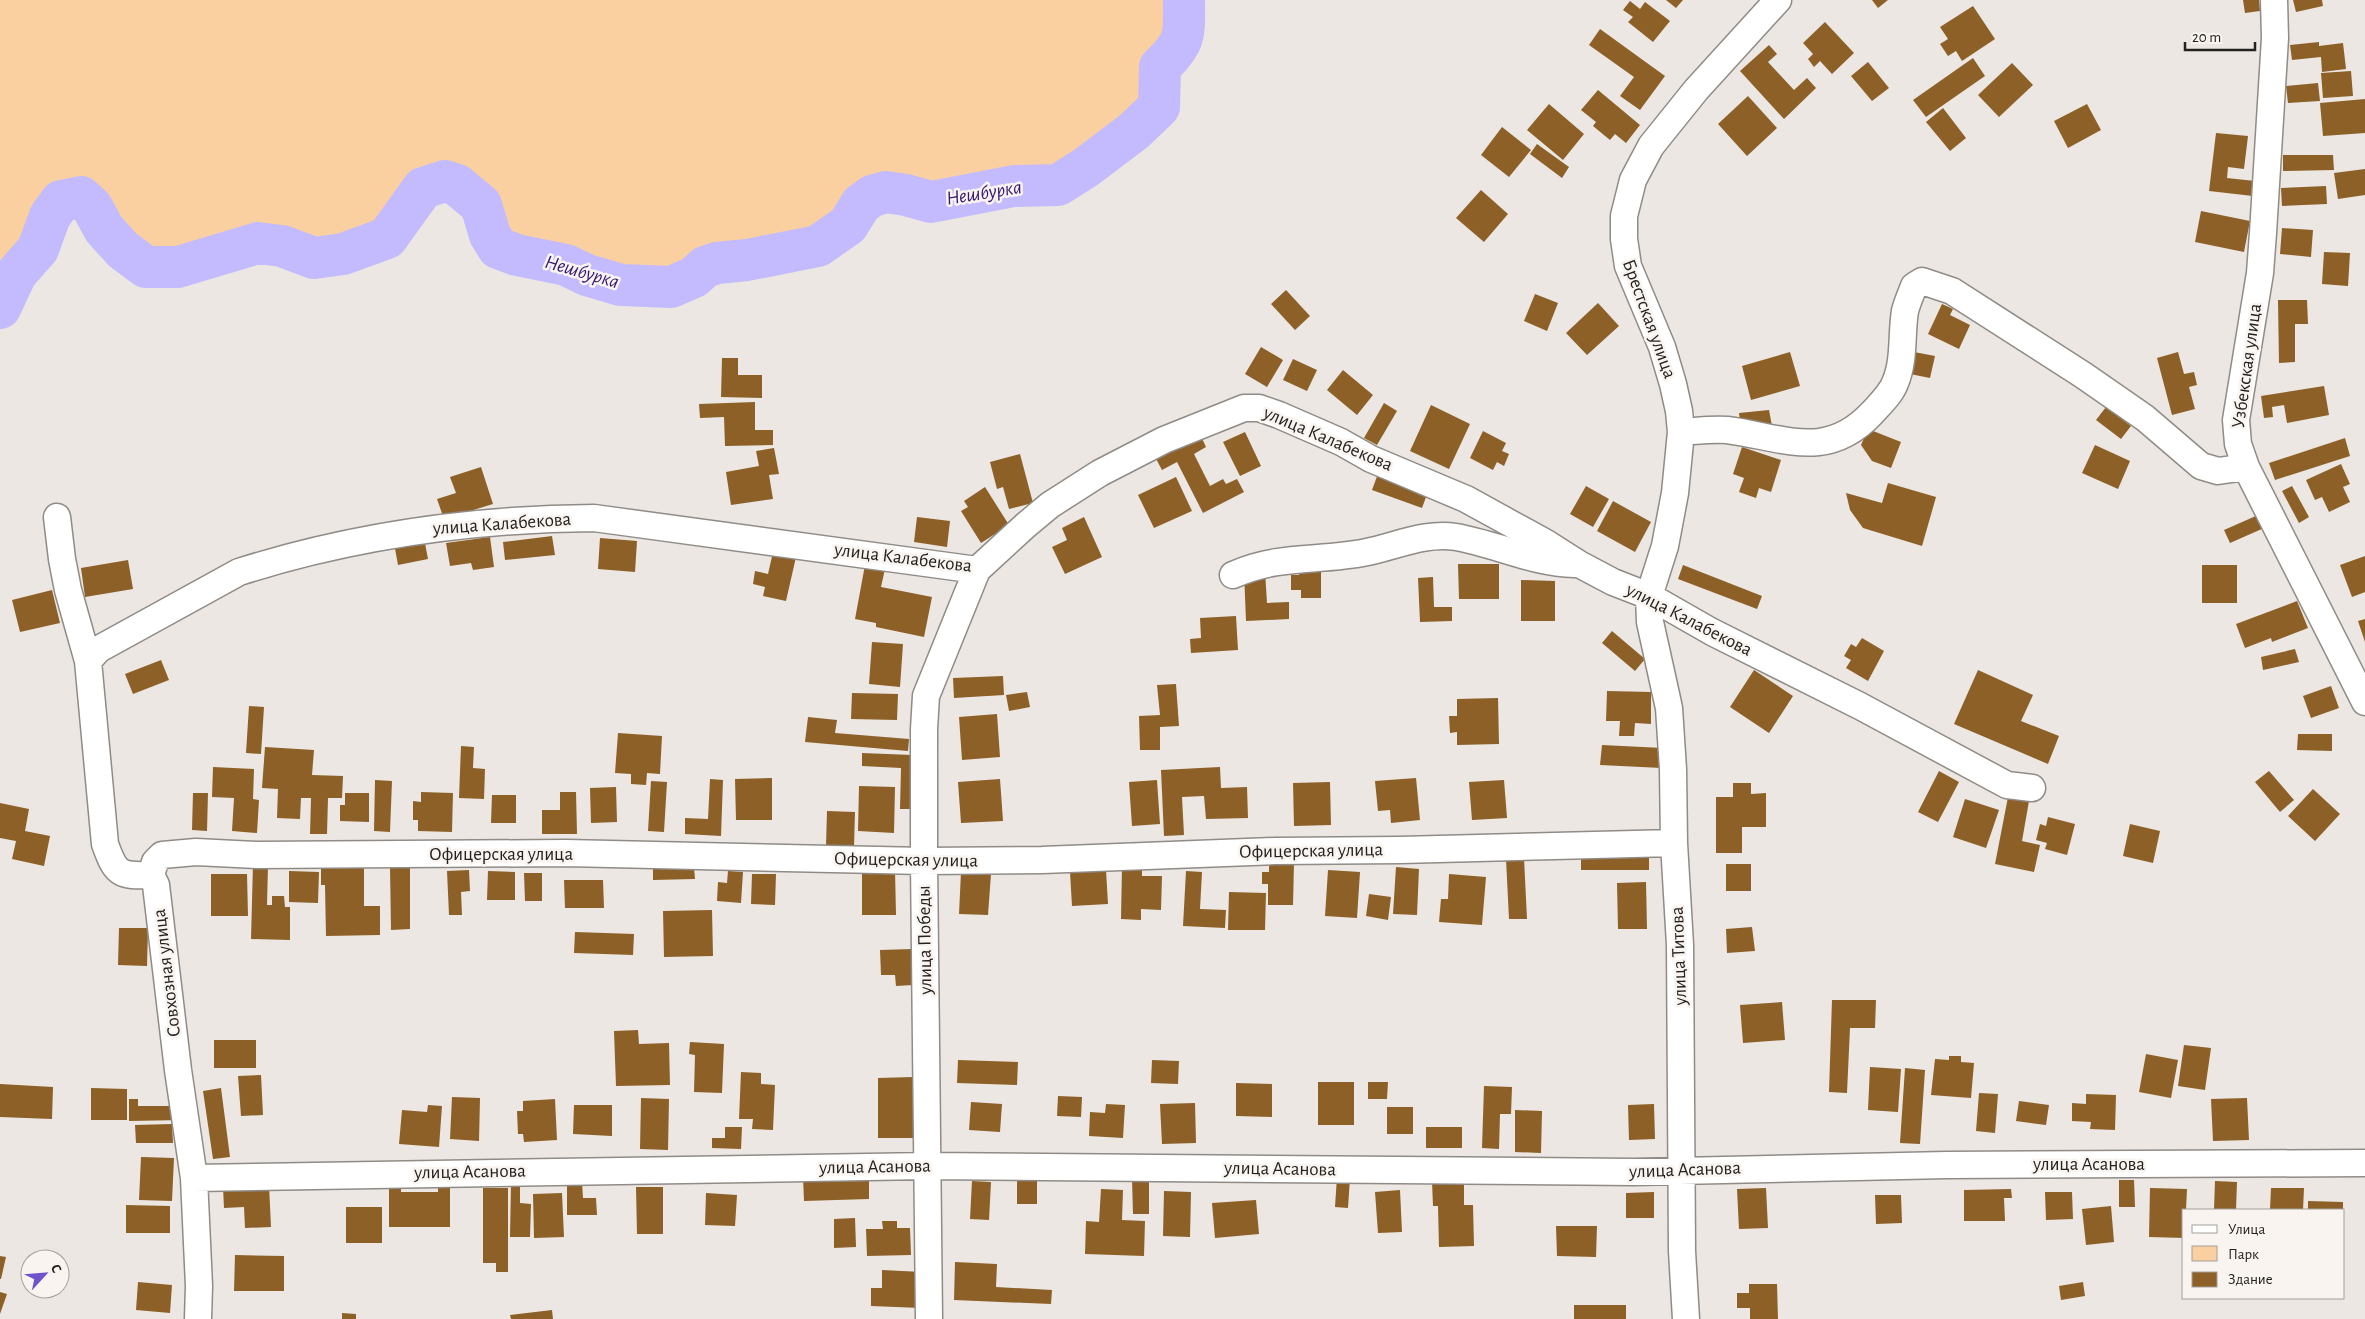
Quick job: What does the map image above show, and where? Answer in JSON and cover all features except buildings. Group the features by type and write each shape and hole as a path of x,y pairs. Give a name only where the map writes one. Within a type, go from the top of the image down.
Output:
{"street":[{"name":"Брестская улица","path":"1649,596 1664,546 1676,493 1681,432 1674,384 1662,347 1628,266 1624,246 1624,216 1633,180 1651,146 1696,90 1778,0"},
{"name":"Узбекская улица","path":"2274,0 2275,38 2260,273 2236,420 2238,444 2246,467 2365,702"},
{"path":"1681,432 1726,430 1761,438 1812,444 1840,438 1868,417 1886,398 1896,383 1904,341 1905,312 1914,286 1922,281 1952,291 2083,375 2146,418 2201,466 2218,471 2246,467"},
{"name":"улица Калабекова","path":"88,661 99,649 238,572 263,564 411,531 555,519 594,518 977,570 1044,510 1100,473 1164,440 1244,408 1258,408 1341,442 1371,459 1419,477 1466,499 1546,542 1579,564 1613,582 1649,596 1712,632 1885,719 2007,785 2032,788"},
{"path":"57,516 68,590 88,661 104,844 121,872 127,876 151,875"},
{"path":"1233,575 1252,566 1280,560 1366,552 1432,537 1454,537 1484,543 1551,563 1579,564"},
{"name":"улица Победы","path":"929,1319 924,861 924,730 926,696 977,570"},
{"name":"улица Титова","path":"1649,596 1650,622 1670,708 1674,843 1680,945 1682,1251 1686,1319"},
{"name":"Офицерская улица","path":"151,875 155,862 162,855 196,852 258,855 566,853 924,861 1042,860 1275,851 1400,850 1674,843"},
{"name":"Совхозная улица","path":"151,875 156,885 159,900 178,1070 194,1178 199,1286 198,1319"},
{"name":"улица Асанова","path":"194,1178 928,1166 1128,1169 1276,1168 1682,1171 1947,1165 2365,1163"}],"green space":[{"path":"0,0 1184,0 1184,30 1175,51 1160,67 1159,107 1134,131 1085,168 1058,185 1014,186 931,202 886,192 872,196 861,204 848,225 818,246 747,260 717,263 705,267 694,277 671,287 621,285 587,275 566,265 517,255 498,248 490,235 481,205 457,185 445,181 423,188 387,238 343,254 314,258 282,246 258,243 178,267 146,267 123,250 104,229 92,207 81,198 61,201 50,216 38,249 16,274 0,308"}],"waterway":[{"name":"Нешбурка","path":"0,308 16,274 38,249 50,216 61,201 81,197 92,207 104,229 123,250 146,267 178,267 258,243 282,246 314,258 343,254 387,238 423,188 445,181 457,185 481,205 490,235 498,248 517,255 566,265 587,275 621,285 671,287 694,277 705,267 717,263 747,260 818,246 848,225 861,204 872,196 886,192 931,202 1014,186 1058,185 1085,168 1134,131 1159,107 1160,67 1175,50 1182,37 1184,30 1184,0"}]}
